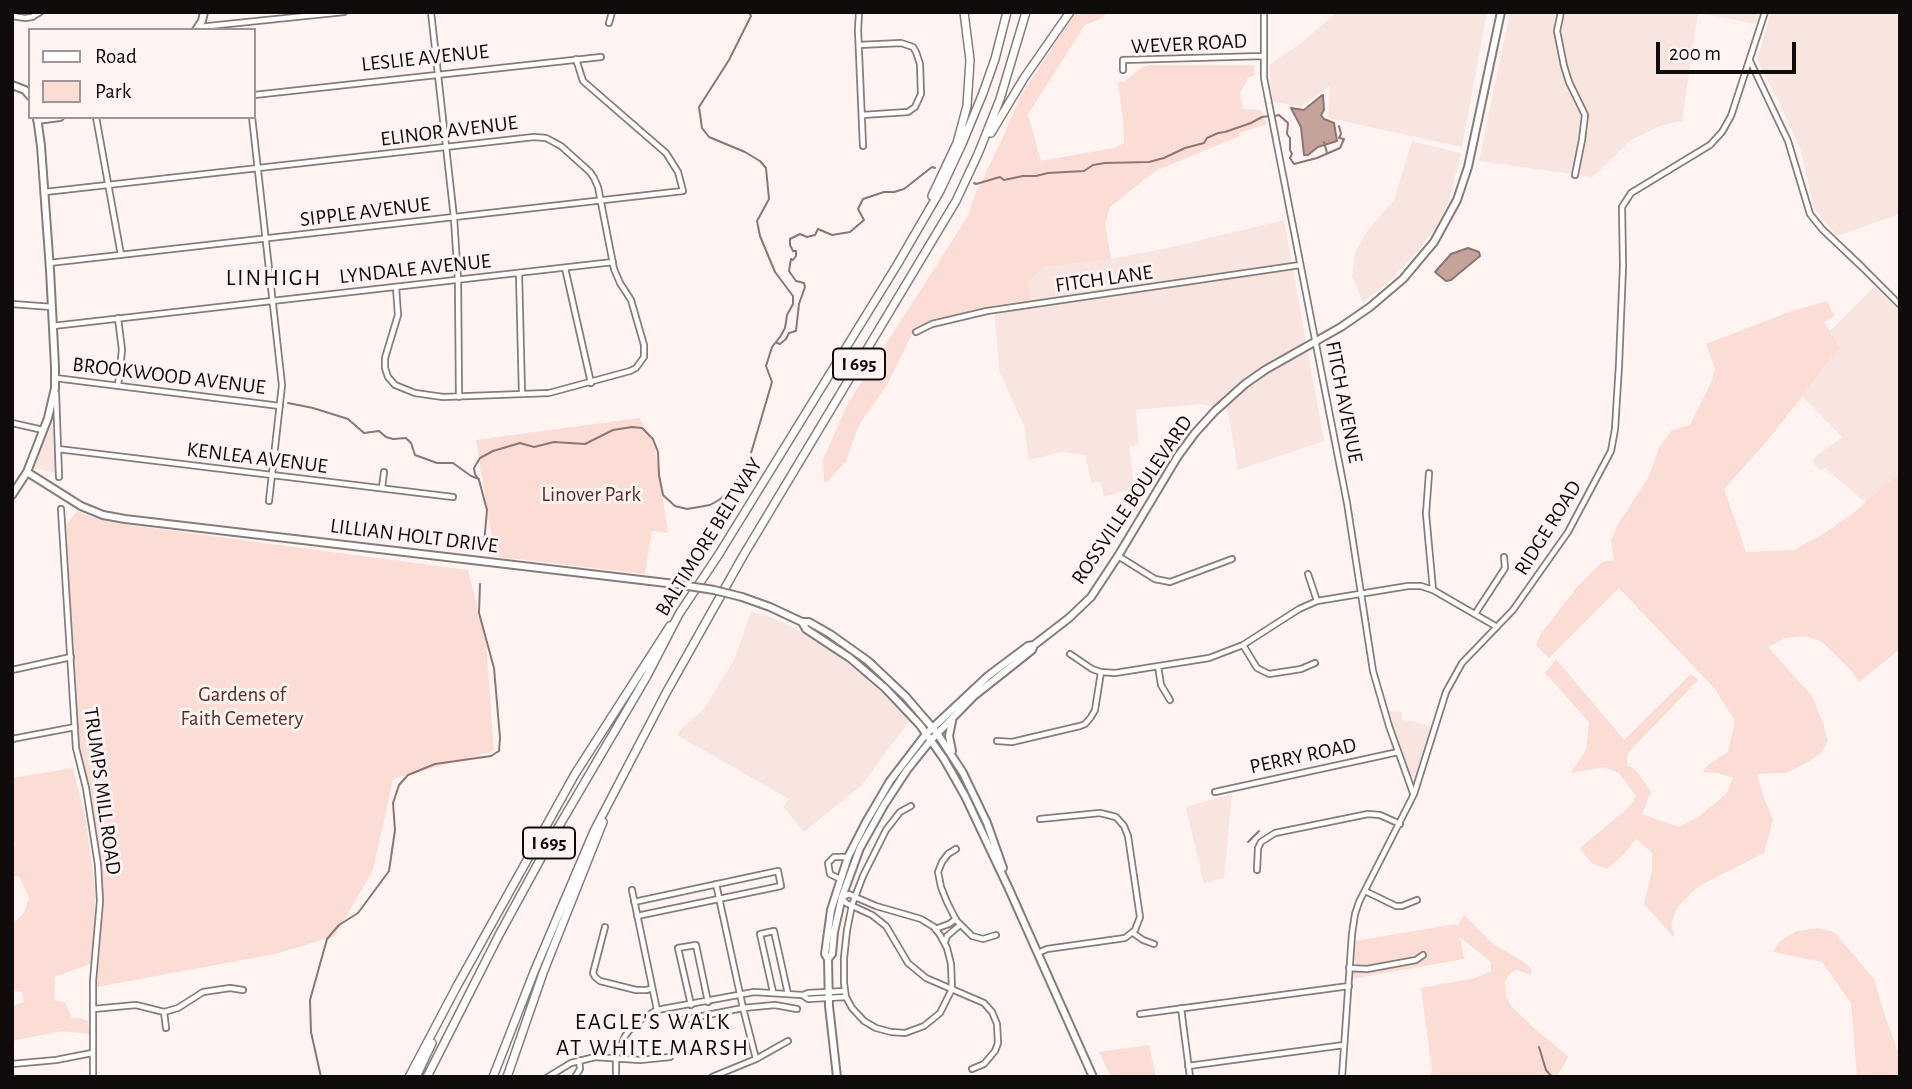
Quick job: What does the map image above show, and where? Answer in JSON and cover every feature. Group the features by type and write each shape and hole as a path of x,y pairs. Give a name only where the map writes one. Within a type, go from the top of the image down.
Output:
{"highway":[{"path":"887,282 945,169 963,125 970,75 964,12"},
{"name":"BALTIMORE BELTWAY","path":"428,1077 499,935 647,676 679,614 725,545 940,191 983,93 1007,12"},
{"name":"BALTIMORE BELTWAY","path":"495,1077 527,988 594,831 694,641 939,231 978,154 1000,99 1026,12"},
{"path":"978,154 1009,100 1070,12"},
{"path":"409,1077 575,774 662,636 679,614"},
{"path":"507,1077 543,973 609,805"},
{"path":"416,1077 463,976"}],"main road":[{"name":"ROSSVILLE BOULEVARD","path":"935,730 1086,602 1101,584 1173,464 1205,422 1256,376 1353,319 1393,288 1419,261 1457,200 1471,159 1501,12"},
{"path":"12,85 23,88 28,93"},
{"path":"12,495 27,472 52,406 55,388 45,192 37,119"},
{"name":"LILLIAN HOLT DRIVE","path":"27,472 73,502 118,518 675,584 742,597 802,622 809,622 868,660 906,696 955,759"},
{"name":"LILLIAN HOLT DRIVE","path":"802,622 806,629 863,668 896,698 929,737 959,785 1009,889"},
{"name":"ROSSVILLE BOULEVARD","path":"837,1077 828,995 828,958 825,954 830,919 848,857 890,781 988,676 1028,646 1034,645"},
{"path":"863,668 868,660"},
{"path":"953,717 949,736 955,759 987,823 1009,889 1093,1077"},
{"name":"ROSSVILLE BOULEVARD","path":"828,958 832,954 836,922 854,862 878,814 929,737"}],"street":[{"path":"12,16 32,17 40,12"},
{"path":"220,28 344,12"},
{"path":"430,12 454,218 458,280 459,397"},
{"path":"609,23 612,12"},
{"path":"859,12 863,146"},
{"name":"FITCH AVENUE","path":"1264,12 1264,78 1270,115 1348,503 1374,680 1414,794"},
{"path":"1560,12 1557,31 1564,66 1585,115 1575,175"},
{"name":"RIDGE ROAD","path":"1342,1077 1354,919 1365,891 1414,794 1451,681 1467,657 1521,599 1572,525 1613,444 1623,266 1621,214 1624,203 1631,193 1710,145 1718,137 1728,122 1765,12"},
{"path":"859,45 901,43 913,47 920,64 921,84 920,99 908,112 862,115"},
{"name":"WEVER ROAD","path":"1123,70 1123,60 1132,59 1263,56"},
{"name":"LESLIE AVENUE","path":"256,95 601,57"},
{"name":"SIPPLE AVENUE","path":"49,263 683,191 681,178 670,158 583,81 576,59"},
{"path":"1750,60 1788,141 1810,214 1900,305"},
{"path":"96,119 121,255"},
{"path":"252,119 282,386 269,501"},
{"name":"ELINOR AVENUE","path":"45,192 534,137 552,139 590,172 598,187 614,270 631,300 645,349 636,368 549,393 459,397 427,395 405,390 395,385 386,373 384,363 398,315 396,287"},
{"name":"LYNDALE AVENUE","path":"53,326 613,262"},
{"name":"FITCH LANE","path":"916,332 932,324 987,312 1300,265"},
{"path":"565,268 591,383"},
{"path":"519,273 522,394"},
{"path":"12,304 52,307"},
{"path":"118,318 122,350 118,386"},
{"name":"BROOKWOOD AVENUE","path":"55,378 280,406"},
{"path":"55,388 59,477"},
{"path":"12,424 43,430"},
{"name":"KENLEA AVENUE","path":"58,449 453,497"},
{"path":"382,488 384,472"},
{"path":"1429,473 1426,514 1433,590"},
{"name":"TRUMPS MILL ROAD","path":"61,509 77,755 86,788 98,865 100,901 93,981 93,1077"},
{"path":"1118,556 1155,579 1170,582 1232,559"},
{"path":"1475,614 1505,568 1504,557"},
{"path":"1308,573 1317,600"},
{"path":"1070,654 1101,672 1125,673 1209,658 1243,645 1317,600 1408,586 1433,590 1497,627"},
{"path":"1243,645 1257,668 1269,674 1301,669 1315,663"},
{"path":"12,670 71,657"},
{"path":"1158,666 1161,685 1170,700"},
{"path":"997,741 1012,742 1084,724 1095,710 1101,672"},
{"path":"12,739 75,727"},
{"name":"PERRY ROAD","path":"1214,792 1398,752"},
{"path":"911,806 894,818 880,841 866,868 855,897 852,905 844,958 846,994 852,1008 864,1021 891,1032 905,1033 924,1026 940,1013 951,989 951,964 945,943 935,929 921,919 876,906 855,897 849,894 842,897 846,903 852,905 872,915 886,926 908,962 926,978 951,989 984,1003 992,1012 997,1024 998,1043 984,1064 972,1069"},
{"path":"1037,953 1059,947 1121,939 1133,933 1139,922 1140,911 1128,836 1120,821 1112,815 1100,813 1040,819"},
{"path":"1257,870 1258,848 1261,842 1275,833 1368,814 1380,815 1400,824"},
{"path":"956,849 948,854 938,872 941,887 956,919 972,936 983,939 996,935"},
{"path":"840,879 830,874 828,863 834,856 848,857"},
{"path":"634,902 778,871 781,886 637,916"},
{"path":"716,884 756,1059"},
{"path":"632,890 657,1010"},
{"path":"1365,891 1396,906 1417,900"},
{"path":"872,915 876,906"},
{"path":"935,929 956,919"},
{"path":"945,943 947,936 960,925"},
{"path":"606,927 593,973 597,979 636,990 652,988"},
{"path":"773,992 760,934 774,931 788,994"},
{"path":"1133,933 1154,944"},
{"path":"691,1005 678,948 696,945 708,1002"},
{"path":"1349,968 1367,969 1416,960 1423,956"},
{"path":"1140,1014 1349,986"},
{"path":"93,1009 136,1005 164,1012 203,992 230,988 243,990"},
{"path":"616,1077 616,1057 621,1042 630,1029 657,1010 754,992 846,994"},
{"path":"672,1022 743,1008 775,1005 797,1009"},
{"path":"1181,1008 1190,1077"},
{"path":"164,1012 166,1028"},
{"path":"712,1077 756,1059 788,1041"},
{"path":"1188,1066 1344,1045"},
{"path":"12,1064 92,1054"},
{"path":"548,1077 562,1067 595,1057 640,1060 670,1057"},
{"path":"575,1077 580,1069 579,1060"}],"shaded area":[{"path":"1337,12 1487,12 1462,147 1328,118 1330,86 1300,107 1272,101 1269,65 1301,43"},
{"path":"1510,12 1759,12 1756,24 1698,13 1682,121 1660,126 1631,140 1593,177 1479,161"},
{"path":"1771,12 1900,12 1900,214 1837,236 1814,208 1800,148 1757,60"},
{"path":"1323,95 1324,110 1321,115 1334,123 1337,141 1304,155 1301,127 1291,108 1304,110"},
{"path":"1412,141 1461,153 1449,201 1439,222 1418,251 1390,281 1363,302 1352,277 1355,252 1368,230 1394,200"},
{"path":"1284,220 1324,441 1238,470 1228,411 1202,404 1136,410 1139,445 1129,446 1134,488 1104,497 1101,482 1092,483 1085,455 1061,452 1029,460 1024,426 999,371 994,306 1031,300 1029,282 1043,267 1111,259 1168,248"},
{"path":"1468,248 1479,252 1480,256 1451,280 1446,281 1435,272 1451,254"},
{"path":"1874,287 1900,311 1900,475 1866,503 1825,468 1820,470 1813,463 1814,458 1842,437 1802,396 1840,347 1830,331"},
{"path":"50,421 53,422 56,473 34,468"},
{"path":"751,612 783,622 842,658 909,721 862,785 804,832 783,807 789,799 677,735 703,710 734,660"},
{"path":"1386,711 1402,712 1402,720 1432,727 1421,768 1415,778 1409,776"},
{"path":"1232,794 1224,878 1204,883 1186,809 1188,806"}],"green space":[{"path":"1075,12 1125,12 1106,14 1085,25 1028,114 1041,161 1114,148 1124,143 1118,82 1124,82 1149,65 1254,65 1255,75 1248,78 1240,93 1243,109 1261,110 1267,124 1239,133 1240,136 1155,171 1110,207 1105,225 1111,259 1043,267 1029,282 1031,300 989,306 915,328 887,385 859,425 846,461 824,482 823,460 848,403 968,216 1019,99"},
{"path":"1827,301 1834,316 1824,322 1840,347 1768,440 1724,489 1746,552 1794,550 1851,515 1900,473 1900,649 1859,682 1849,668 1822,642 1806,636 1786,638 1768,647 1812,696 1828,741 1821,753 1786,773 1757,774 1773,819 1764,853 1699,886 1678,906 1671,924 1675,938 1644,904 1652,871 1652,853 1636,839 1607,869 1591,863 1580,848 1628,808 1636,796 1619,773 1603,767 1571,773 1586,750 1589,722 1545,673 1556,659 1624,740 1691,674 1698,680 1628,753 1627,766 1638,773 1651,792 1642,814 1679,827 1697,818 1727,793 1733,778 1703,772 1709,764 1728,752 1735,721 1715,689 1619,588 1549,658 1536,645 1540,635 1578,586 1602,562 1614,560 1611,541 1618,524 1648,478 1660,446 1672,430 1690,425 1712,381 1715,369 1706,344 1792,311"},
{"name":"Linover Park","path":"639,418 654,441 668,533 652,531 645,574 491,556 492,538 476,440"},
{"name":"Gardens of Faith Cemetery","path":"77,511 121,524 468,570 486,642 494,751 393,779 373,870 335,936 275,954 97,987 102,878 96,828 79,747 66,525"},
{"path":"73,768 86,821 95,889 92,963 55,977 54,1001 65,1002 72,1018 88,1021 89,1034 62,1031 12,1041 12,1006 24,1002 22,992 12,990 12,924 24,913 29,898 19,876 12,877 12,847 15,846 12,834 12,778"},
{"path":"1464,915 1492,943 1532,970 1531,975 1517,970 1511,972 1505,982 1506,996 1511,1006 1568,1056 1556,1077 1429,1077 1432,1071 1421,988 1475,978 1491,971 1491,962 1460,937 1464,959 1351,979 1355,941 1456,924 1457,927"},
{"path":"1818,928 1834,932 1874,979 1900,1057 1900,1077 1857,1077 1851,1003 1822,962 1773,952 1780,941 1797,931"},
{"path":"1149,1045 1156,1077 1111,1077 1099,1052"}],"waterway":[{"path":"484,544 487,510 474,468 480,458 493,451 520,443 534,447 554,442 585,444 613,430 642,428 653,439 658,452 663,495 675,506 687,509 710,505 719,500 732,489 749,460 772,382 766,366 772,347 785,328 793,296 775,272 760,236 757,221 769,199 766,168 745,152 709,137 702,128 699,107 729,60 751,16 749,12"},
{"path":"1275,116 1279,115 1288,123 1287,134 1292,154 1290,158 1294,164 1340,148 1344,139 1339,138 1339,126"},
{"path":"974,183 1000,177 1004,180 1084,171 1093,165 1105,163 1149,162 1204,143 1207,138 1218,133 1269,116"},
{"path":"1324,142 1327,153"},
{"path":"777,343 780,344 789,333 796,331 799,304 805,287 804,283 796,281 789,271 791,259 796,256 790,239 800,234 807,237 815,235 818,229 832,235 850,232 864,220 858,209 863,199 904,189 932,167 935,168"},
{"path":"288,403 348,419 364,433 379,431 393,439 406,438 415,455 437,463 453,463 479,479"},
{"path":"321,1077 311,1032 310,1000 327,939 339,925 358,913 389,871 395,830 393,803 399,785 408,775 435,764 491,756 499,751 494,668 479,613 480,584"},
{"path":"1248,842 1259,831"},
{"path":"1539,1047 1546,1070 1552,1077"}],"district":[{"name":"LINHIGH","path":"274,278"},
{"name":"EAGLE'S WALK AT WHITE MARSH","path":"653,1035"}]}
